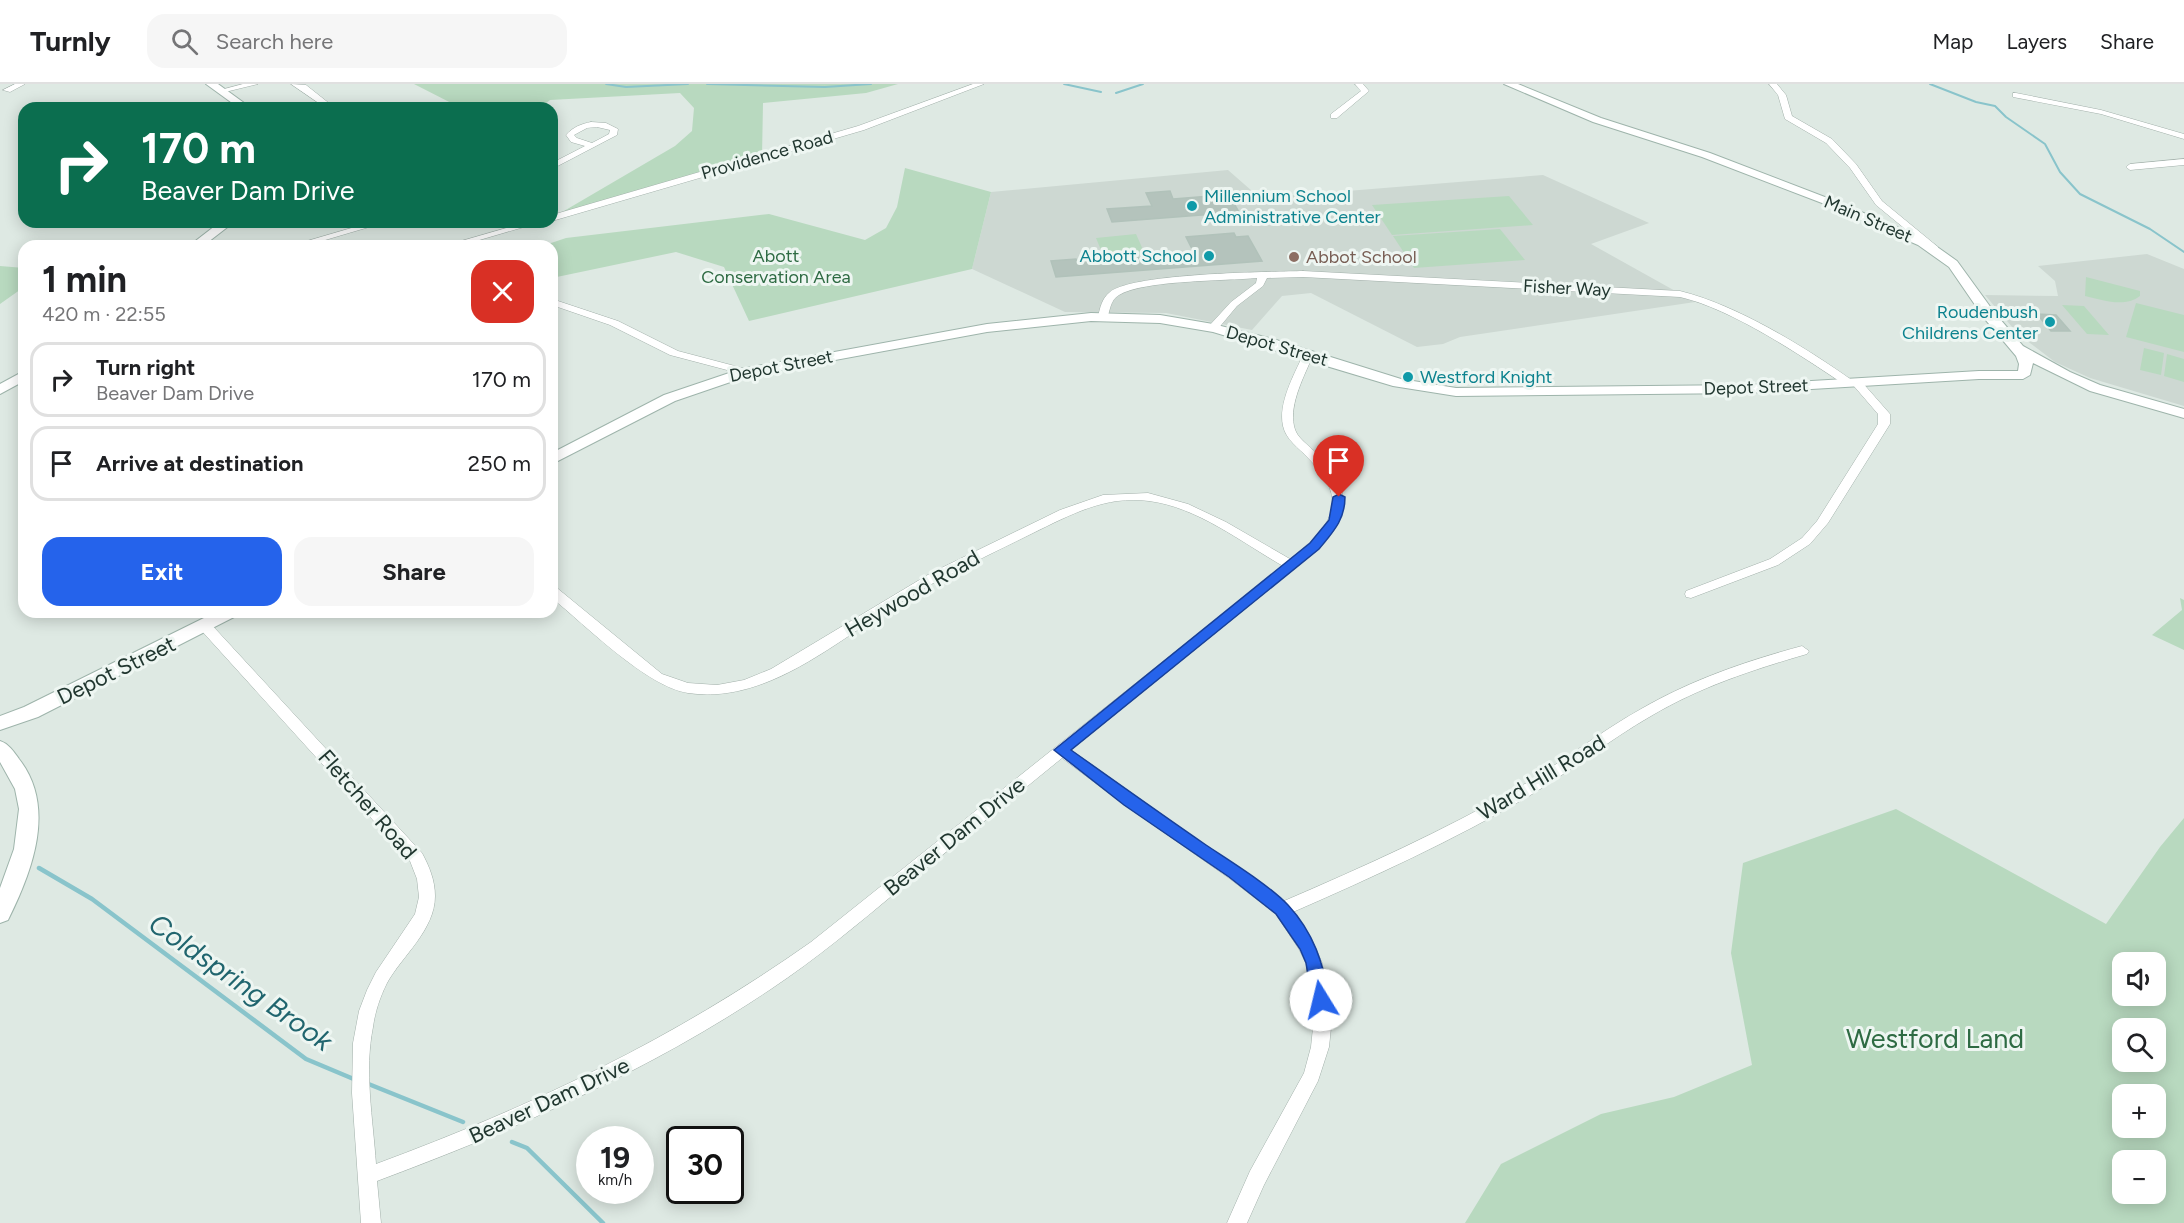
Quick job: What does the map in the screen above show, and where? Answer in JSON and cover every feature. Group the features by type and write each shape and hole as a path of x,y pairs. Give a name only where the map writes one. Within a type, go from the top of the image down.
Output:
{"main road":[{"path":"211,84 234,102"},
{"name":"Main Street","path":"1509,84 1574,111 1706,155 1826,201 1935,249 1953,264 1989,315 2018,349 2065,375 2095,388 2184,414"},
{"path":"203,240 220,228"},
{"name":"Depot Street","path":"558,456 655,403 697,386 746,372 1010,324 1060,318 1152,318 1213,328 1394,382 1447,392 1730,389 2023,375 2063,380 2095,388"},
{"path":"2018,349 2026,359 2027,367 2023,375"},
{"path":"0,390 18,379"},
{"name":"Depot Street","path":"0,723 31,712 219,618"},
{"path":"0,748 18,773 29,795 31,811 27,837 0,914"}],"street":[{"path":"7,90 21,84"},
{"path":"221,91 254,84"},
{"path":"295,84 324,102"},
{"name":"Providence Road","path":"558,216 861,128 980,84"},
{"path":"1334,116 1365,91 1359,84"},
{"path":"1773,84 1782,95 1788,117 1829,141 1853,166 1879,202 1935,249"},
{"path":"2016,95 2100,111 2144,123 2184,138"},
{"path":"558,163 593,146 613,135 614,129 607,125 595,124 576,129 570,135 574,140 593,146"},
{"path":"2130,167 2184,162"},
{"path":"317,240 360,228"},
{"path":"471,240 515,228"},
{"name":"Fisher Way","path":"1103,317 1108,300 1122,290 1153,284 1303,274 1686,296 1711,303 1779,339 1853,383 1884,414 1884,424 1815,533 1796,549 1774,562 1691,594"},
{"path":"1213,328 1234,304 1260,284 1263,275"},
{"path":"558,304 614,323 674,353 746,372"},
{"name":"Beaver Dam Drive","path":"367,1176 451,1146 521,1117 665,1044 738,1002 817,946 1291,565 1328,532 1335,521 1340,504 1329,474 1292,435 1287,423 1288,411 1308,355"},
{"name":"Heywood Road","path":"558,596 657,677 691,689 717,690 748,683 783,669 923,582 1071,510 1106,499 1138,497 1174,504 1203,516 1291,565"},
{"name":"Fletcher Road","path":"205,626 416,857 425,872 428,897 424,915 411,939 380,980 366,1015 359,1065 371,1223"},
{"name":"Ward Hill Road","path":"1282,909 1359,876 1487,812 1557,772 1627,723 1690,689 1739,669 1802,651"},
{"path":"1061,750 1282,909 1306,945 1314,963 1323,1018 1320,1047 1312,1075 1282,1136 1257,1178 1237,1223"}],"shaded area":[{"name":"Abbot School","path":"1228,170 1260,198 1543,175 1649,223 1591,244 1695,302 1460,337 1443,344 1417,347 1311,293 1282,296 1252,330 1166,313 1065,312 972,269 991,192"},
{"path":"2147,254 2184,269 2184,406 2090,378 2055,362 2018,334 1985,295 2058,296 2055,281 2038,266"}],"green space":[{"path":"414,84 898,84 866,93 763,103 762,156 558,216 675,146 692,131 694,108 680,93 550,100 548,102 449,102"},
{"name":"Abott Conservation Area","path":"905,168 991,192 972,269 749,321 724,267 676,252 558,277 558,241 566,238 769,214 865,240 886,228 897,207"},
{"path":"1509,196 1533,225 1392,235 1372,205"},
{"path":"1500,229 1525,260 1414,268 1393,236"},
{"path":"1136,234 1144,252 1103,255 1096,238"},
{"path":"0,266 18,268 18,291 0,304"},
{"path":"2086,277 2140,291 2140,296 2134,300 2120,302 2085,296"},
{"path":"2136,303 2184,315 2184,352 2126,337"},
{"path":"2062,305 2084,306 2109,335 2087,334"},
{"path":"2144,348 2164,353 2161,375 2140,370"},
{"path":"2167,354 2184,359 2184,382 2164,376"},
{"path":"2180,598 2184,600 2184,650 2152,635 2182,610"},
{"name":"Westford Land","path":"1896,809 2106,924 2160,847 2184,818 2184,1223 1465,1223 1501,1164 1601,1114 1674,1097 1752,1065 1731,953 1743,863"}],"building":[{"name":"Millennium School Administrative Center","path":"1170,191 1173,199 1223,195 1225,200 1232,200 1239,212 1112,222 1107,209 1152,206 1146,193"},
{"name":"Abbott School","path":"1234,233 1236,237 1248,236 1262,261 1056,277 1051,261 1076,259 1077,262 1094,262 1194,253 1186,237"},
{"name":"Roudenbush Childrens Center","path":"2037,314 2056,315 2070,331 2051,331"}],"waterway":[{"path":"606,84 626,87 688,84"},
{"path":"707,84 825,87 871,84"},
{"path":"1064,84 1101,92"},
{"path":"1116,93 1143,84"},
{"path":"1930,84 1976,102 1995,106 2006,117 2045,144 2060,172 2080,194 2150,229 2184,252"},
{"name":"Coldspring Brook","path":"39,868 92,899 306,1059 356,1080"},
{"name":"Coldspring Brook","path":"366,1083 463,1122"},
{"name":"Coldspring Brook","path":"512,1142 527,1148 603,1223"}],"place":[{"name":"Millennium School Administrative Center","path":"1192,206"},
{"name":"Abbott School","path":"1209,256"},
{"name":"Abbot School","path":"1294,257"},
{"name":"Roudenbush Childrens Center","path":"2050,322"},
{"name":"Westford Knight","path":"1408,377"}],"route":[{"path":"1321,1000 1314,963 1306,945 1282,909 1061,750 1315,546 1335,521 1339,510 1339,497"}]}
